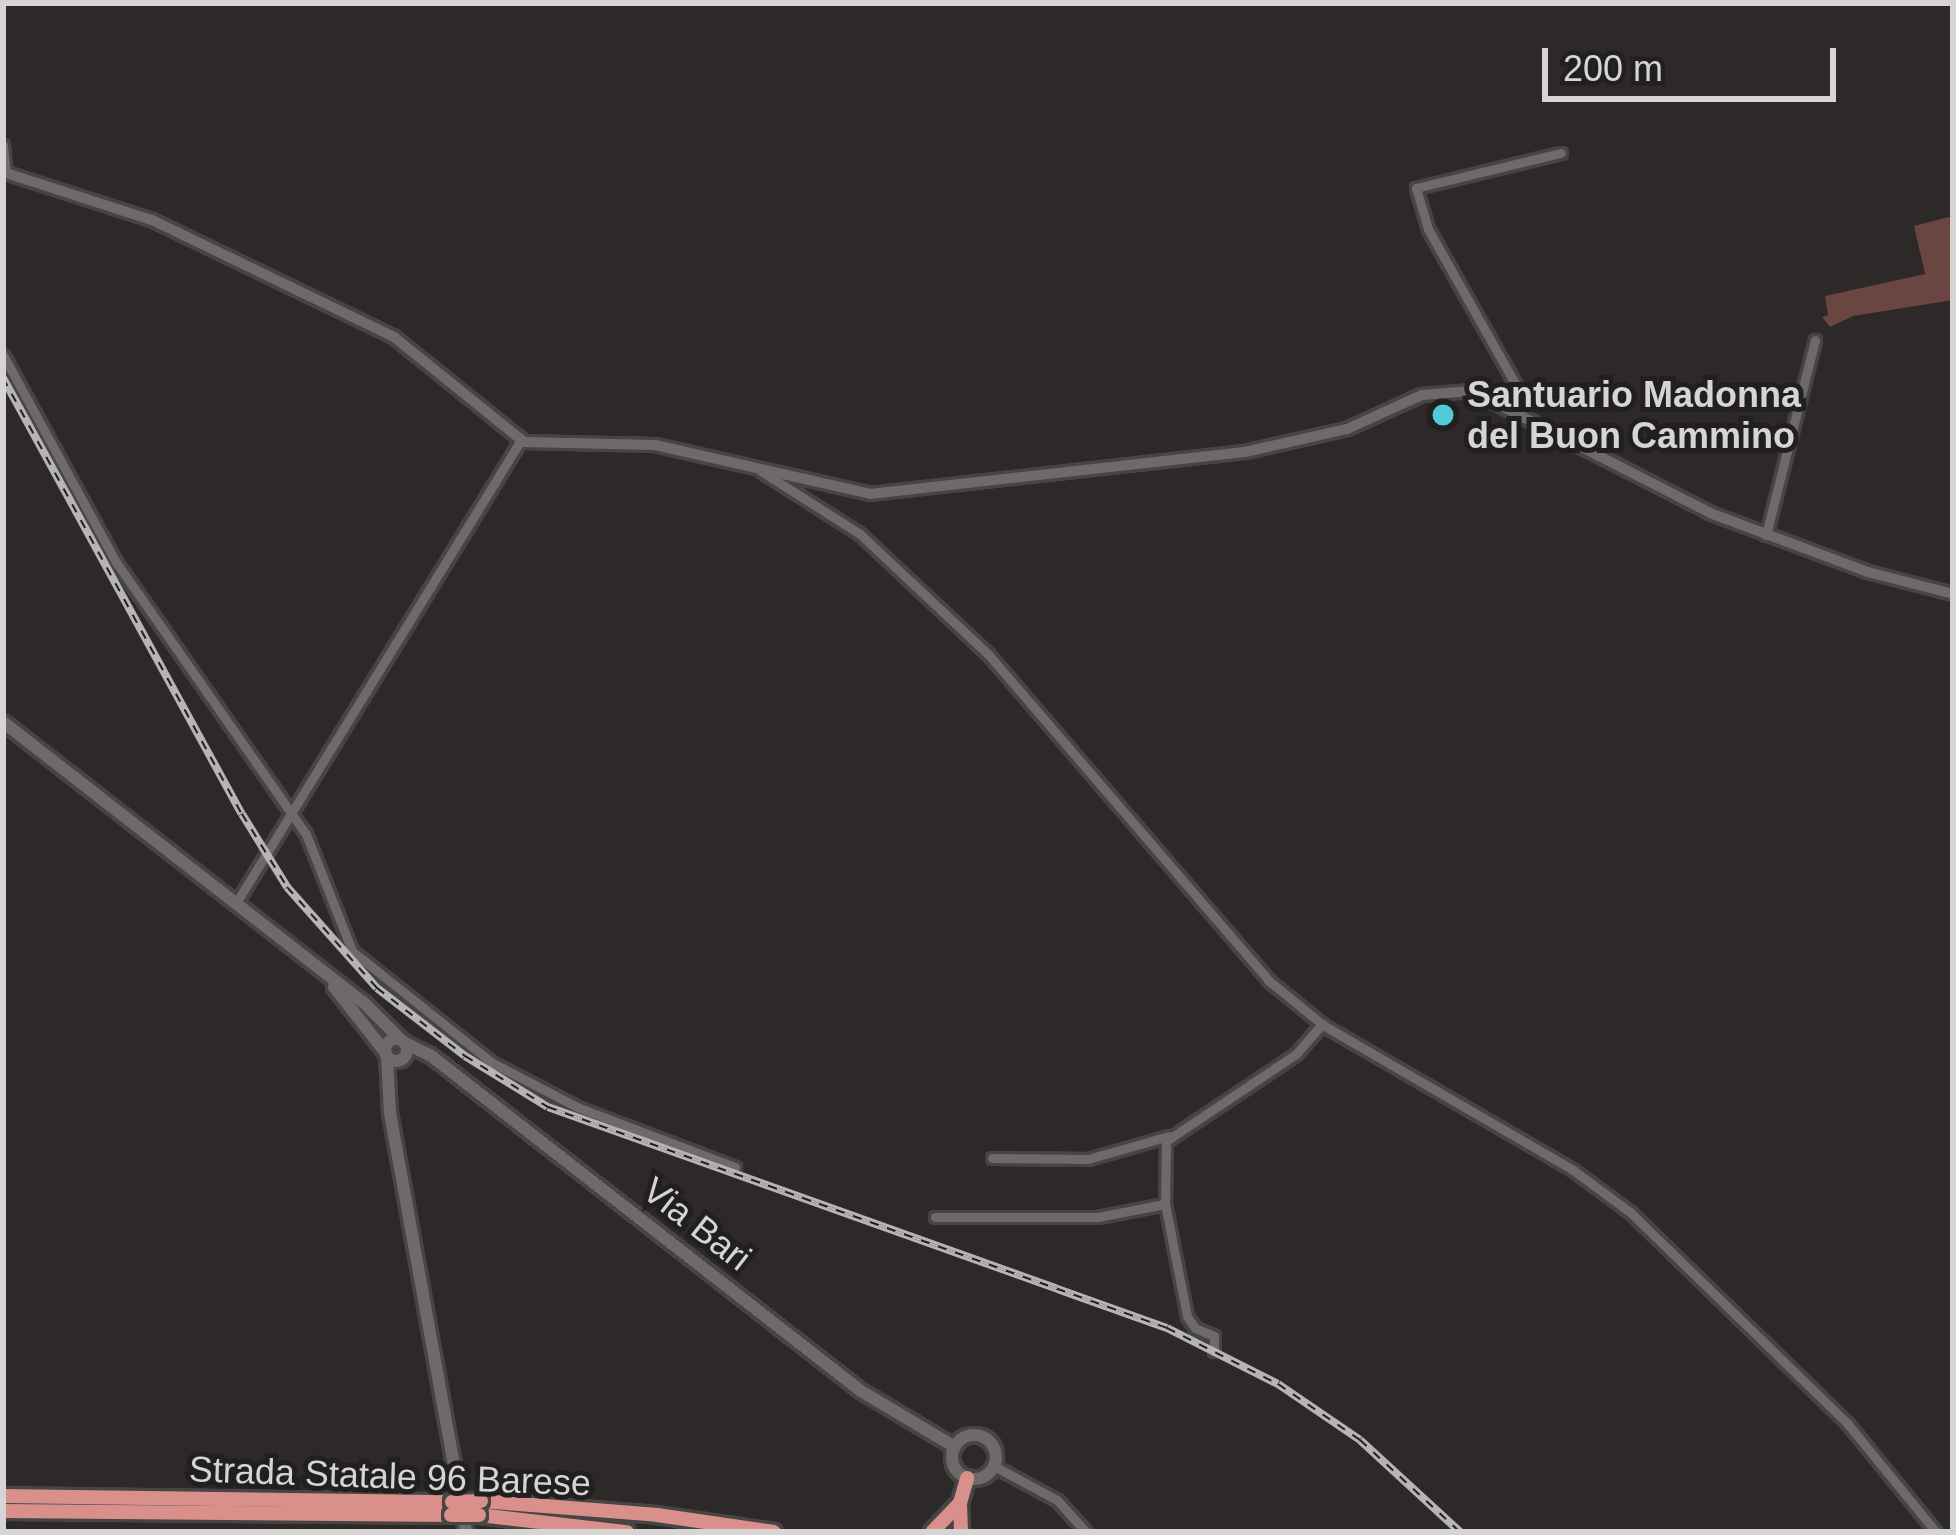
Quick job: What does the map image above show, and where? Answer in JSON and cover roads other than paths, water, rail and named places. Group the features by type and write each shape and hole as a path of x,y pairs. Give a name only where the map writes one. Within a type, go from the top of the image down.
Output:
{"highway":[{"path":"961,1532 960,1503 968,1478"},
{"name":"Strada Statale 96 Barese","path":"3,1496 452,1508"},
{"path":"932,1532 960,1503"},
{"name":"Strada Statale 96 Barese","path":"480,1508 627,1532"},
{"name":"Strada Statale 96 Barese","path":"3,1510 480,1508 657,1515 774,1532"}],"main road":[{"name":"Via Bari","path":"3,722 393,1027 403,1041 437,1062 862,1391 955,1447 971,1436 984,1438 993,1447 994,1466"},
{"path":"327,976 394,1057 437,1062"},
{"path":"403,1041 394,1057 388,1093 466,1532"},
{"path":"955,1447 954,1465 968,1478 986,1476 994,1466"}],"street":[{"path":"3,145 4,172 152,220 394,337 521,440 656,445 870,494 1245,452 1347,429 1422,394 1472,391 1593,457 1766,535 1868,572 1953,594"},
{"path":"1514,412 1517,387 1428,229 1416,188 1561,153"},
{"path":"1766,535 1815,340"},
{"path":"3,356 116,562 320,858 352,951 490,1062 577,1107 735,1167"},
{"path":"236,903 521,440"},
{"path":"761,471 860,535 988,654 1268,980 1322,1024 1573,1170 1630,1212 1846,1423 1936,1532"},
{"path":"992,1158 1088,1159 1169,1136 1296,1054 1322,1024"},
{"path":"1169,1136 1163,1156 1165,1204 1187,1316 1195,1328 1214,1336 1214,1352"},
{"path":"935,1217 1098,1217 1165,1204"},
{"name":"Via Bari","path":"994,1466 1057,1500 1086,1532"}],"railway":[{"path":"3,378 242,814 287,887 377,988 465,1056 548,1107 1167,1328 1278,1384 1360,1440 1460,1532"}],"place":[{"name":"Santuario Madonna del Buon Cammino","path":"1443,415"}]}
